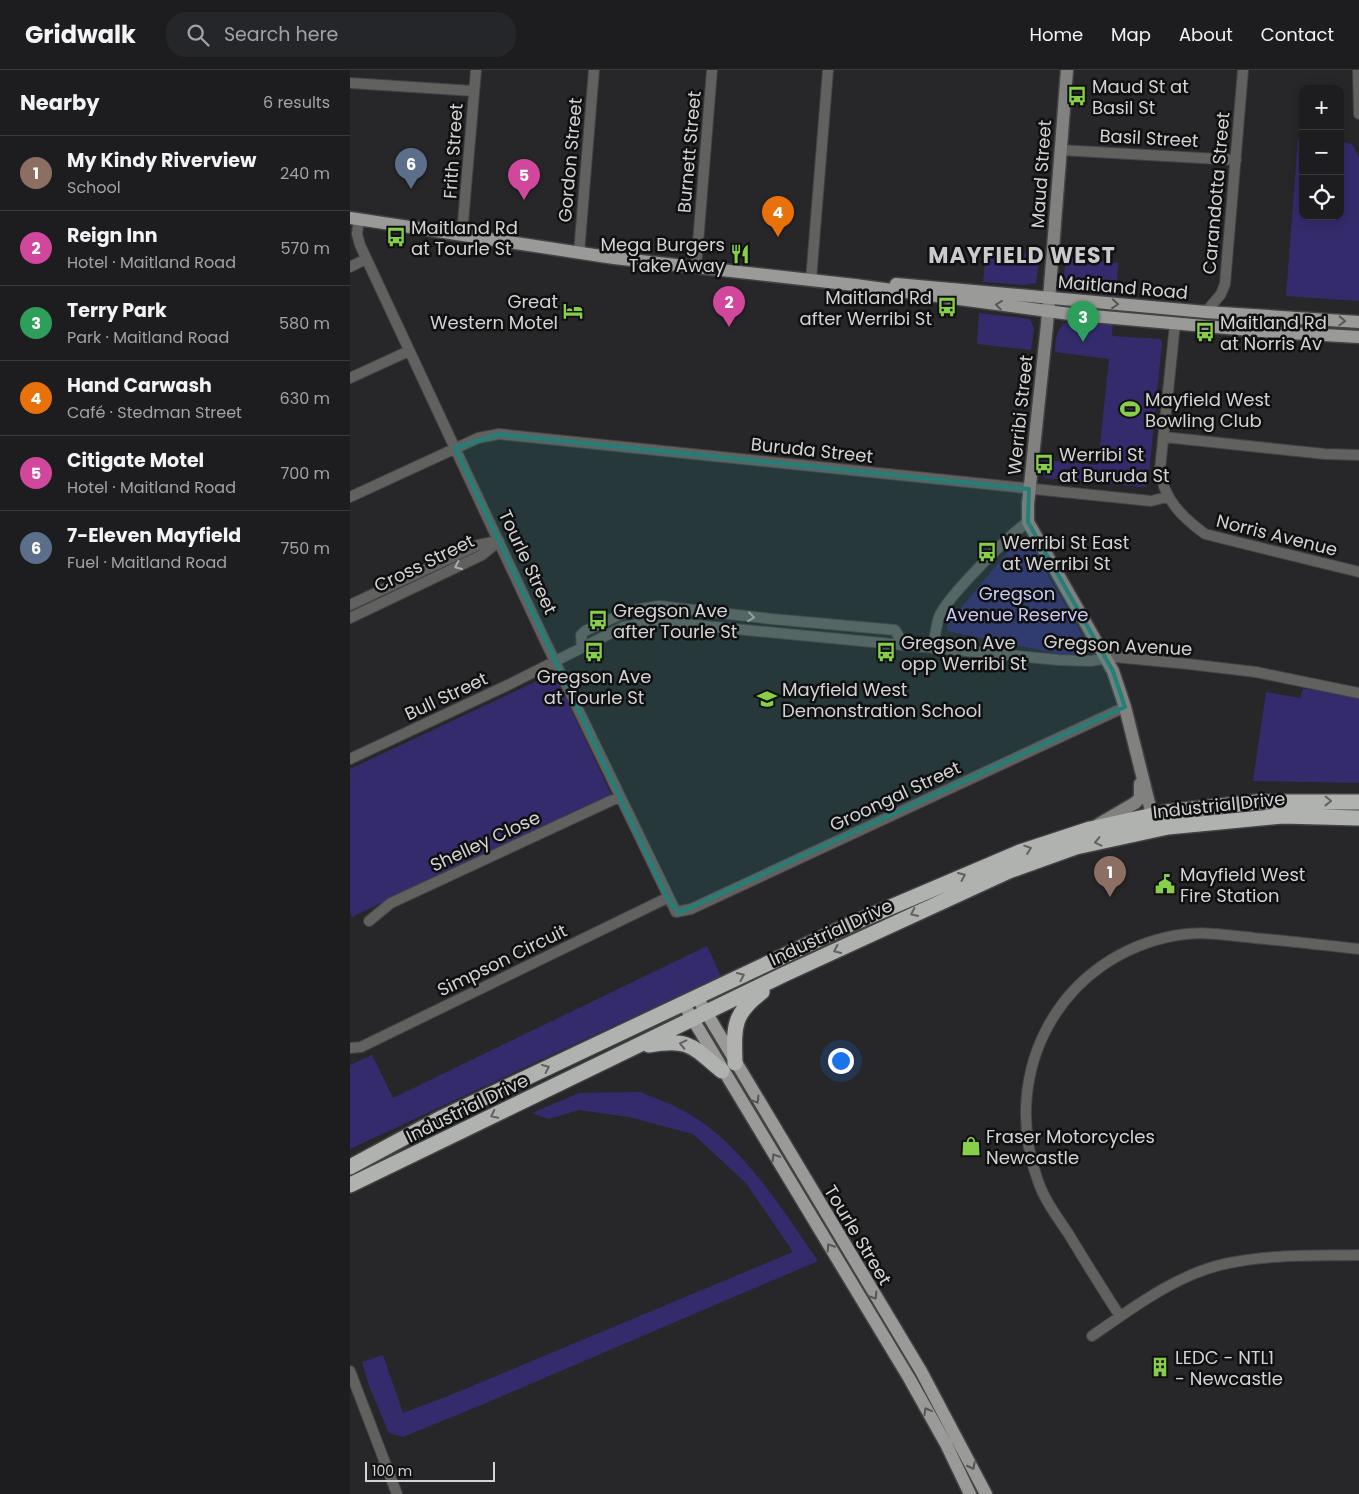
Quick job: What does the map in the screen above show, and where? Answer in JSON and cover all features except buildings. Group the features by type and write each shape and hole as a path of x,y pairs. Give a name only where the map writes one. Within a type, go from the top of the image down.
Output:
{"highway":[{"name":"Industrial Drive","path":"350,1167 439,1119 843,928 983,867 1044,843 1090,829 1154,822 1257,802 1359,802"},
{"name":"Industrial Drive","path":"350,1185 785,974 1009,871 1154,822 1213,821 1282,816 1359,818"},
{"path":"632,1048 682,1042 729,1067 737,1017 750,1001 785,974"}],"main road":[{"name":"Maud Street","path":"1048,311 1067,70"},
{"name":"Maitland Road","path":"354,219 579,253 855,284 1048,311 1176,324 1359,337"},
{"name":"Maitland Road","path":"855,284 914,284 1206,312 1359,322"},
{"name":"Werribi Street","path":"1028,522 1029,490 1048,311"},
{"path":"1028,522 1115,677 1125,707 1154,822"},
{"path":"1090,829 1138,801 1140,794 1137,760"},
{"name":"Tourle Street","path":"690,1000 729,1067 920,1371 986,1494"},
{"name":"Tourle Street","path":"729,1067 946,1444 970,1494"}],"street":[{"name":"Frith Street","path":"462,234 476,70"},
{"name":"Gordon Street","path":"579,253 594,70"},
{"name":"Burnett Street","path":"696,267 712,70"},
{"path":"812,280 828,70"},
{"name":"Carandotta Street","path":"1206,312 1216,300 1225,284 1243,70"},
{"path":"1358,70 1359,114"},
{"path":"350,83 474,91"},
{"name":"Basil Street","path":"1060,150 1236,160"},
{"name":"Tourle Street","path":"354,219 358,240 408,351 673,909 679,913"},
{"path":"350,267 366,259"},
{"name":"Norris Avenue","path":"1176,324 1160,469 1161,482 1167,497 1188,522 1205,534 1359,572"},
{"path":"350,378 408,351"},
{"name":"Buruda Street","path":"350,496 478,438 498,434 1029,490 1151,501 1167,497"},
{"path":"1164,436 1359,456"},
{"path":"933,647 940,616 951,599 1012,534 1028,522"},
{"name":"Cross Street","path":"350,605 478,546 499,541"},
{"name":"Cross Street","path":"350,618 482,555 499,541"},
{"path":"582,647 581,635 585,631 628,611 659,606 772,620 895,630 903,644"},
{"name":"Gregson Avenue","path":"554,660 623,627 653,621 1059,660 1090,662 1105,658 1129,658 1256,672 1359,693"},
{"name":"Bull Street","path":"350,759 510,684 554,660"},
{"name":"Groongal Street","path":"679,913 1125,707"},
{"name":"Shelley Close","path":"369,921 392,903 619,797"},
{"name":"Simpson Circuit","path":"350,1048 361,1047 668,898"},
{"path":"1120,1316 1052,1209 1038,1183 1029,1155 1024,1114 1028,1079 1036,1051 1051,1020 1076,987 1102,966 1124,952 1154,941 1179,935 1209,933 1359,948"},
{"path":"1092,1336 1152,1295 1188,1277 1228,1263 1272,1257 1359,1255"},
{"path":"350,1371 397,1494"}],"highlighted area":[{"path":"499,434 1029,489 1028,522 1113,671 1125,707 679,913 667,898 455,448"}],"green space":[{"path":"1298,139 1299,220 1344,220 1344,143 1352,144 1359,157 1359,301 1286,296"},
{"path":"986,250 1040,255 1036,283 1024,285 983,282"},
{"path":"1066,257 1118,263 1116,296 1068,289 1063,284"},
{"path":"979,313 1030,319 1034,329 1031,350 977,344"},
{"name":"Mayfield West Bowling Club","path":"1073,319 1113,321 1112,336 1160,339 1162,342 1148,483 1145,487 1044,478 1046,460 1098,465 1109,359 1055,352 1060,328"},
{"name":"Gregson Avenue Reserve","path":"1021,535 1027,538 1081,633 1083,644 1081,651 1078,653 1063,655 947,631 947,622 967,601"},
{"path":"554,673 611,794 352,917 350,912 350,769"},
{"path":"1303,689 1359,692 1359,783 1253,781 1266,692 1300,698"},
{"path":"707,946 721,976 350,1149 350,1065 372,1055 393,1098"},
{"path":"641,1092 680,1109 701,1121 721,1137 740,1156 774,1197 818,1261 403,1437 389,1433 369,1386 362,1362 383,1355 403,1413 453,1394 793,1252 746,1183 693,1134 629,1117 579,1110 549,1119 532,1113 579,1093"}],"place":[{"name":"Maud St at Basil St","path":"1077,96"},
{"name":"7-Eleven Mayfield","path":"411,189"},
{"name":"Citigate Motel","path":"524,200"},
{"name":"Maitland Rd at Tourle St","path":"396,237"},
{"name":"Hand Carwash","path":"778,237"},
{"name":"Mega Burgers Take Away","path":"740,254"},
{"name":"Maitland Rd after Werribi St","path":"947,307"},
{"name":"Great Western Motel","path":"573,311"},
{"name":"Reign Inn","path":"729,327"},
{"name":"Maitland Rd at Norris Av","path":"1205,332"},
{"name":"Terry Park","path":"1083,342"},
{"name":"Mayfield West Bowling Club","path":"1130,409"},
{"name":"Werribi St at Buruda St","path":"1044,464"},
{"name":"Werribi St East at Werribi St","path":"987,552"},
{"name":"Gregson Ave after Tourle St","path":"598,620"},
{"name":"Gregson Ave at Tourle St","path":"594,652"},
{"name":"Gregson Ave opp Werribi St","path":"886,652"},
{"name":"Mayfield West Demonstration School","path":"767,699"},
{"name":"Mayfield West Fire Station","path":"1165,884"},
{"name":"My Kindy Riverview","path":"1110,897"},
{"name":"Fraser Motorcycles Newcastle","path":"971,1146"},
{"name":"LEDC - NTL1 - Newcastle","path":"1160,1367"}],"district":[{"name":"MAYFIELD WEST","path":"1022,255"}]}
